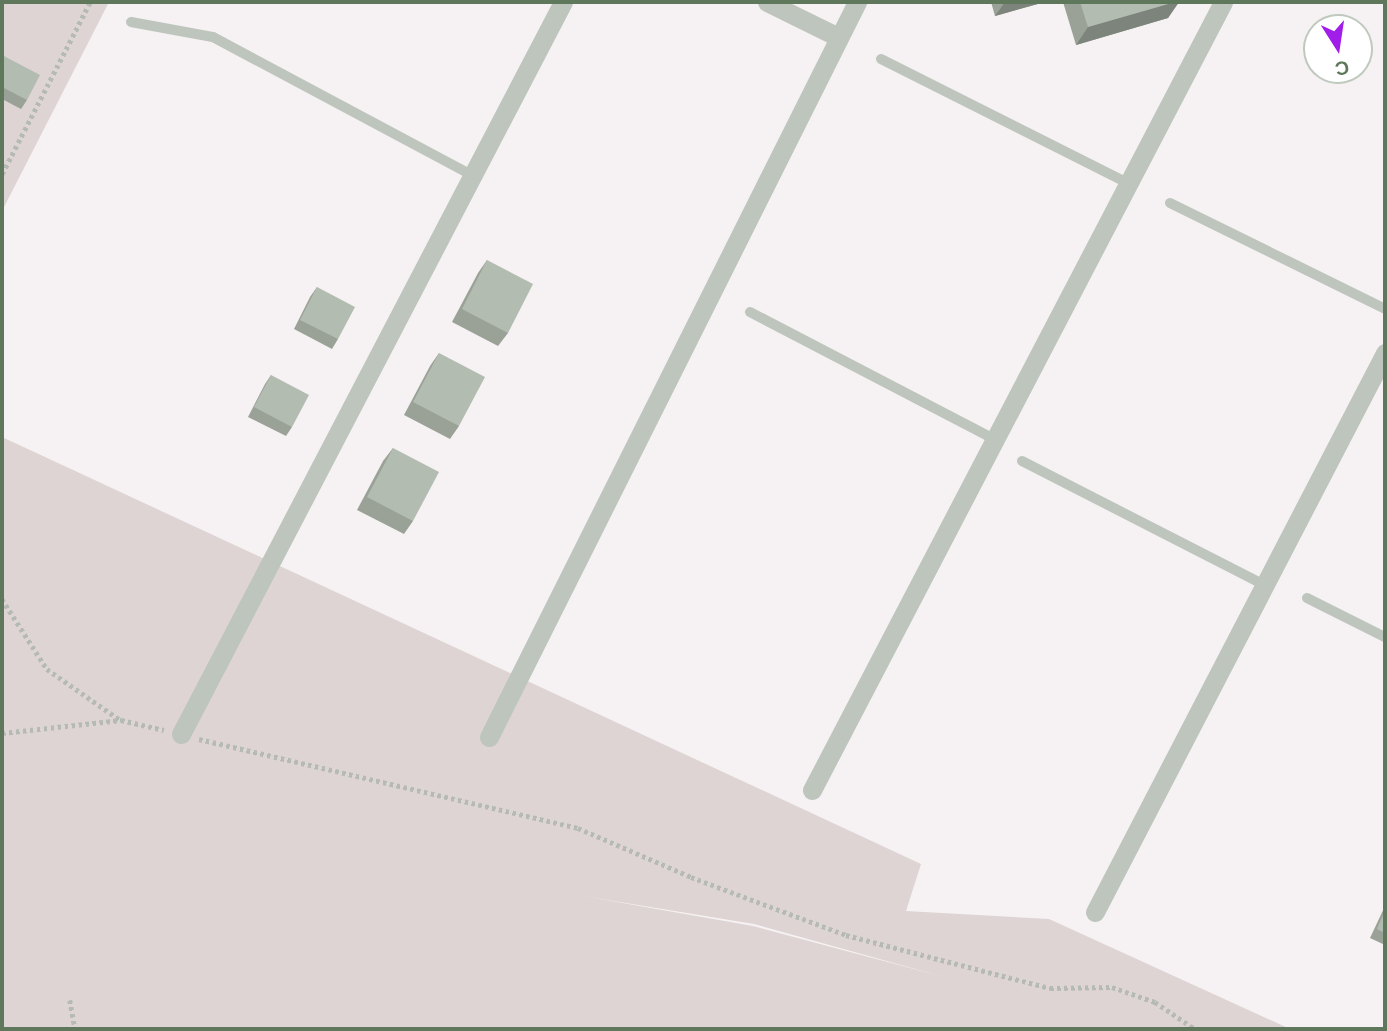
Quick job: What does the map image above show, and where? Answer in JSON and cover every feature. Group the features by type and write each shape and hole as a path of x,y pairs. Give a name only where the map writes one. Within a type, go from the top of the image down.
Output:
{"street":[{"path":"181,734 563,2"},
{"path":"767,2 838,37"},
{"path":"489,737 838,37 858,2"},
{"path":"812,790 1223,2"},
{"path":"1095,912 1385,353"}],"lane":[{"path":"131,22 213,37 473,176"},
{"path":"881,59 1128,183"},
{"path":"1170,203 1385,309"},
{"path":"750,312 994,439"},
{"path":"1022,461 1266,586"},
{"path":"1307,598 1385,637"}],"path":[{"path":"2,174 90,2"},
{"path":"2,599 47,669 121,720"},
{"path":"2,733 121,720 578,828 691,877 845,935 1050,988 1112,987 1155,1002 1195,1029"},
{"path":"70,1000 75,1029"}],"shaded area":[{"path":"2,2 109,2 2,211"},
{"path":"2,437 921,864 906,911 1049,919 1290,1029 2,1029","holes":["583,896 754,924 944,977 753,926"]}],"building":[{"path":"1080,2 1175,2 1088,27"},
{"path":"2,55 40,75 27,100 2,87"},
{"path":"487,260 533,284 508,333 462,309"},
{"path":"317,287 355,307 338,339 300,320"},
{"path":"439,353 485,377 459,426 413,402"},
{"path":"271,375 309,395 292,427 254,407"},
{"path":"393,448 439,472 413,521 367,497"},
{"path":"1385,910 1385,933 1377,929"}]}
